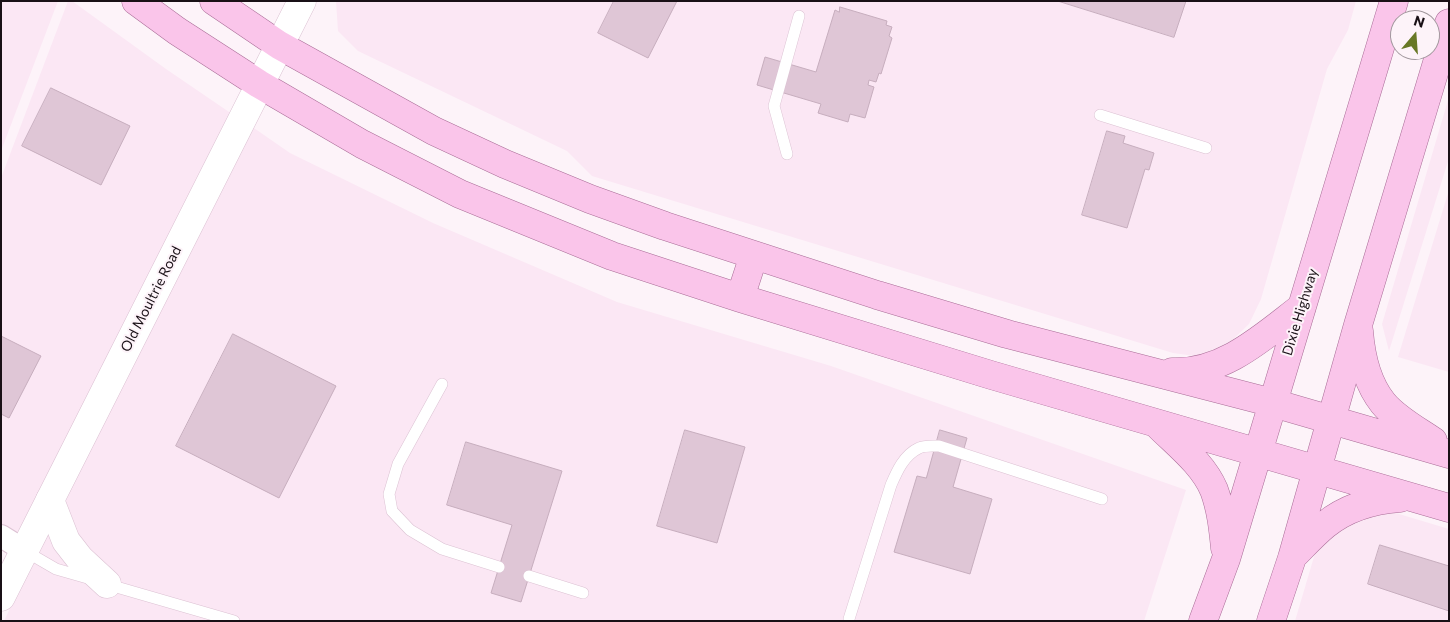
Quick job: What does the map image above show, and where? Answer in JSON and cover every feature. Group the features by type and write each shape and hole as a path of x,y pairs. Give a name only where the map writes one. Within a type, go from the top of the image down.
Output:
{"main road":[{"path":"136,1 177,31 259,84 362,144 460,194 612,256 982,373 1449,508"},
{"path":"214,1 279,45 434,130 505,164 590,199 665,226 877,295 999,331 1449,452"},
{"name":"Old Moultrie Road","path":"1,597 302,1"},
{"name":"Dixie Highway","path":"1203,621 1226,559 1394,1"},
{"path":"1271,621 1292,558 1358,325 1449,24"},
{"path":"740,298 754,255"},
{"path":"1151,371 1177,372 1205,368 1232,357 1302,307"},
{"path":"1358,325 1361,352 1369,379 1384,404 1405,422 1449,452"},
{"path":"1157,424 1196,462 1213,489 1222,519 1226,559"},
{"path":"1292,558 1325,524 1356,506 1378,499 1408,497"},
{"path":"50,500 66,541 80,559 107,584"}],"street":[{"path":"1,536 25,551"}],"lane":[{"path":"787,154 774,106 799,16"},
{"path":"1100,115 1206,148"},
{"path":"442,384 398,464 389,494 392,511 410,530 442,549 499,567"},
{"path":"849,619 891,486 899,467 908,456 920,447 939,446 1102,499"},
{"path":"25,551 56,569 234,621"},
{"path":"529,576 584,593"}],"shaded area":[{"path":"1,1 58,1 1,151"},
{"path":"68,1 72,1 232,114 17,542 1,531 1,178"},
{"path":"336,1 1356,1 1348,30 1327,69 1261,299 1249,324 1224,348 1211,355 1195,356 1173,353 592,176 567,151 358,51 338,31"},
{"path":"1449,97 1449,158 1389,351 1382,324"},
{"path":"251,126 290,153 433,223 617,302 831,366 1186,490 1144,621 4,621"},
{"path":"1449,190 1449,372 1398,357"},
{"path":"1389,511 1449,529 1449,621 1295,621 1316,550 1331,534 1359,517"}],"building":[{"path":"614,1 677,1 648,58 598,33"},
{"path":"1058,1 1186,1 1174,37"},
{"path":"840,7 887,21 886,25 892,27 889,36 892,38 881,74 879,73 876,82 869,80 868,85 874,87 865,118 850,114 848,122 818,113 821,104 757,85 765,57 816,72 835,10 839,12"},
{"path":"51,88 130,126 101,185 22,146"},
{"path":"1107,131 1125,136 1123,143 1154,153 1149,170 1145,169 1127,228 1082,215"},
{"path":"233,334 336,386 279,498 176,446"},
{"path":"1,336 41,356 9,418 1,414"},
{"path":"685,430 745,447 717,543 657,526"},
{"path":"940,430 967,438 953,487 992,499 970,574 894,552 917,476 926,478"},
{"path":"466,442 562,471 521,602 491,593 512,525 447,505"},
{"path":"1380,545 1449,566 1449,611 1368,584"}]}
